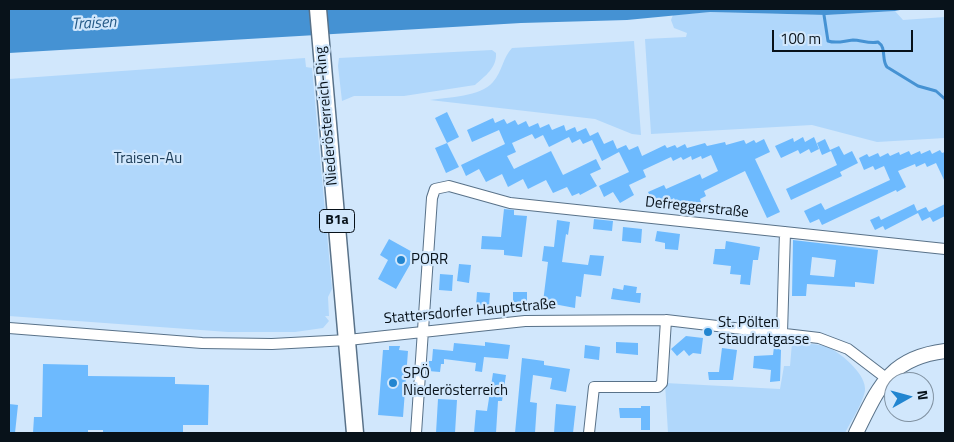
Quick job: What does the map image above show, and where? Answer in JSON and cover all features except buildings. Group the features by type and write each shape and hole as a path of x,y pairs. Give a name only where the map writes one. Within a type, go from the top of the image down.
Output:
{"main road":[{"name":"Niederösterreich-Ring","path":"318,9 355,433"},
{"path":"892,372 898,366 913,358 945,351"},
{"path":"856,433 884,382"}],"street":[{"name":"Defreggerstraße","path":"422,330 433,192 438,188 448,186 510,202 945,249"},
{"path":"782,333 785,232"},
{"name":"Stattersdorfer Hauptstraße","path":"9,328 202,343 272,344 348,340 422,330 525,321 666,320 819,338 838,344 884,377"},
{"path":"589,433 594,387 658,387 662,383 666,320"},
{"path":"416,433 422,330"}],"green space":[{"path":"895,11 903,20 945,17 945,138 877,142 812,125 651,134 645,39 686,37 687,33 674,28 671,20 673,15 710,12 826,15"},
{"path":"634,41 641,135 632,134 595,119 430,100 464,95 487,87 496,78 506,56 512,48"},
{"path":"492,50 496,53 495,63 490,71 475,85 404,96 354,96 342,101 338,66 339,58"},
{"name":"Traisen-Au","path":"305,58 306,67 312,68 332,289 328,297 329,316 325,316 329,321 323,328 295,332 228,332 9,316 9,79"},
{"path":"792,343 816,344 830,348 847,360 858,372 865,385 864,396 845,433 668,433 665,383 780,389 784,366 790,366"}],"water":[{"name":"Traisen","path":"9,9 905,9 826,15 710,12 627,20 521,23 9,53"}],"waterway":[{"path":"824,15 828,41 878,42 881,44 887,67 918,86 936,91 945,99"}],"place":[{"name":"PORR","path":"401,260"},
{"name":"St. Pölten Staudratgasse","path":"708,332"},
{"name":"SPÖ Niederösterreich","path":"393,383"}]}
